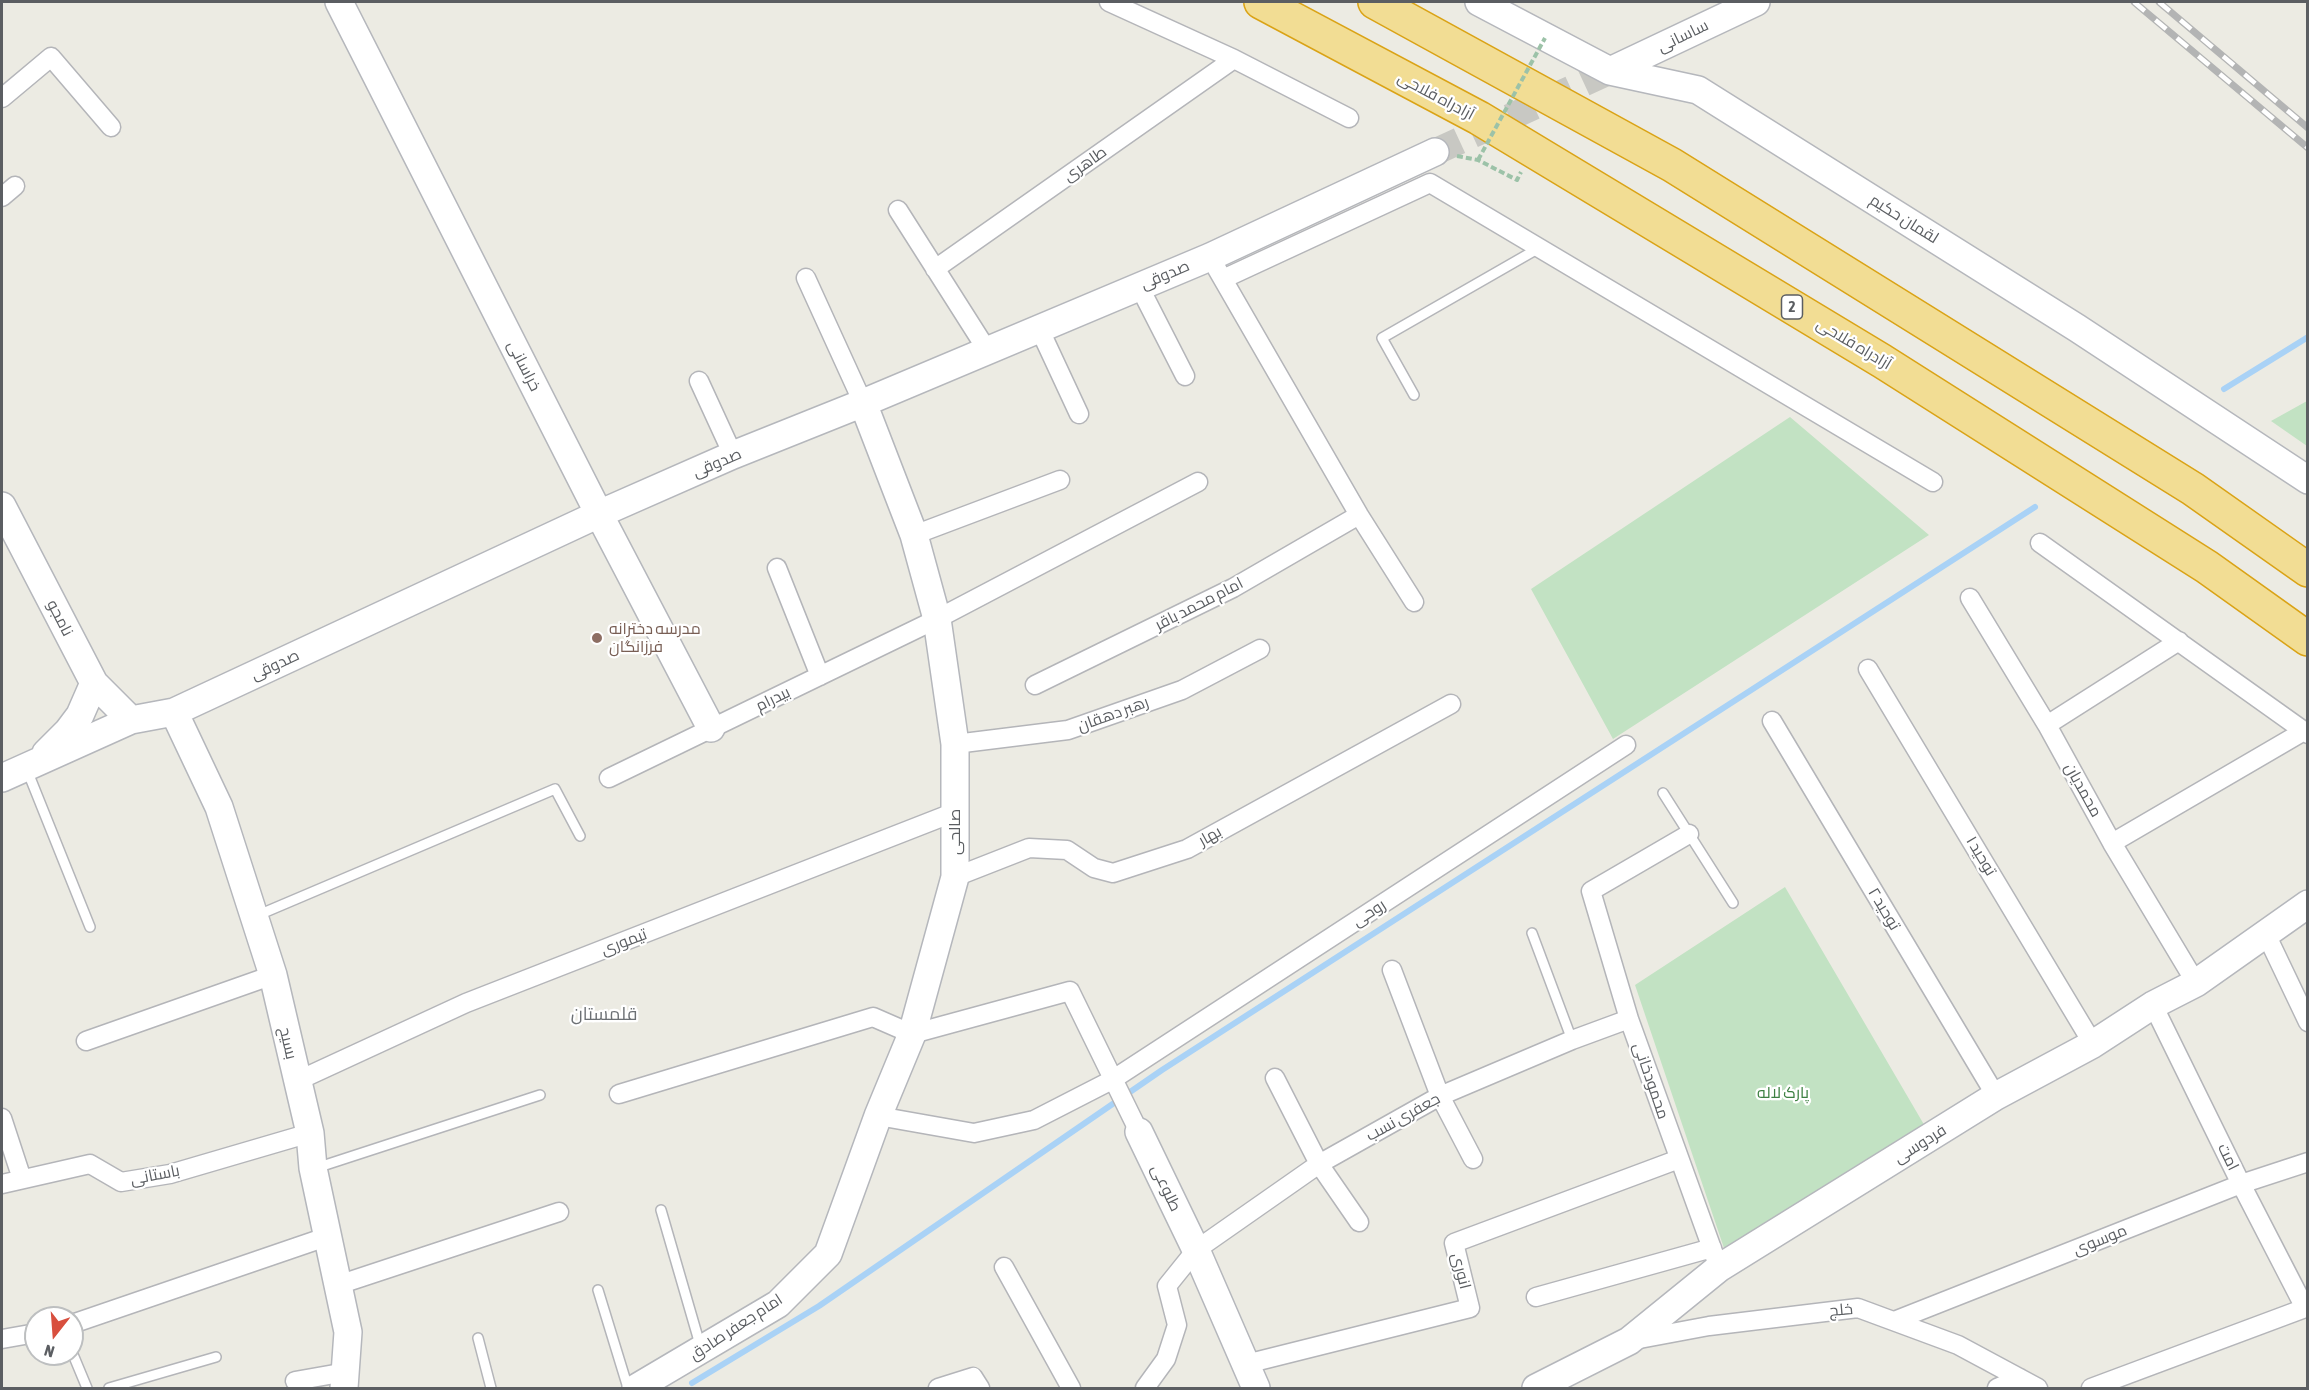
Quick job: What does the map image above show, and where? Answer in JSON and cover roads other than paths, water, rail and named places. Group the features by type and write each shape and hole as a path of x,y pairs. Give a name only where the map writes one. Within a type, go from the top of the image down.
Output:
{"highway":[{"name":"آزادراه فلاحی","path":"1261,2 1479,118 1882,360 2207,567 2307,639"},
{"path":"1375,2 1672,165 2193,489 2307,570"}],"street":[{"name":"خراسانی","path":"339,2 599,514 711,728"},
{"path":"1109,2 1234,59 1349,118"},
{"name":"لقمان حکیم","path":"1479,2 1610,71 1698,90 2077,328 2307,480"},
{"name":"ساسانی","path":"1610,71 1756,2"},
{"path":"2,98 51,57 111,128"},
{"name":"طاهری","path":"935,269 1234,59"},
{"name":"صدوقی","path":"2,778 131,720 174,712 599,514 733,455 863,403 1139,286 1216,268 1435,152"},
{"path":"1414,602 1359,515 1216,268 1430,183 1933,482"},
{"path":"898,210 987,350"},
{"path":"806,278 863,403"},
{"path":"1139,286 1185,376"},
{"path":"1039,328 1079,414"},
{"path":"699,381 733,455"},
{"name":"صالحی","path":"828,1254 878,1116 912,1034 955,877 955,744 937,619 914,534 863,403"},
{"path":"914,534 1060,480"},
{"name":"بیدرام","path":"609,778 937,619 1198,482"},
{"name":"امام محمد باقر","path":"1035,685 1233,588 1359,515"},
{"name":"نامجو","path":"6,523 94,683 131,720"},
{"path":"2040,543 2306,732 2112,843"},
{"path":"777,568 820,676"},
{"name":"محمدیان","path":"1970,597 2196,983"},
{"path":"2047,725 2179,641"},
{"name":"رهبر دهقان","path":"955,744 1068,730 1182,690 1260,649"},
{"name":"توحید ۱","path":"1868,669 2093,1044"},
{"path":"31,765 68,731 80,715 94,683"},
{"name":"بهار","path":"955,877 1029,848 1067,850 1094,868 1113,873 1187,849 1451,704"},
{"name":"بسیح","path":"174,712 219,807 273,975 310,1133 313,1168 348,1332 345,1380"},
{"name":"توحید ۲","path":"1772,721 1996,1096"},
{"name":"روحی","path":"878,1116 974,1133 1034,1120 1112,1080 1626,746"},
{"name":"تیموری","path":"297,1081 466,1003 955,812"},
{"name":"محمودخانی","path":"1689,834 1591,891 1629,1019 1716,1258"},
{"name":"فردوسی","path":"1549,1386 1629,1341 1716,1258 1996,1096 2093,1044 2153,1005 2196,983 2307,904"},
{"path":"2266,934 2307,1022"},
{"path":"1392,970 1440,1096 1473,1159"},
{"path":"86,1041 273,975"},
{"name":"طلوعی","path":"912,1034 1070,991 1196,1250 1251,1376"},
{"name":"امت","path":"2153,1005 2241,1184 2306,1307"},
{"path":"619,1094 873,1017 912,1034"},
{"name":"جعفری نسب","path":"1145,1389 1167,1359 1177,1325 1167,1286 1196,1250 1319,1164 1440,1096 1572,1040 1629,1019"},
{"path":"1275,1078 1319,1164 1359,1222"},
{"path":"2,1118 22,1179"},
{"name":"باستانی","path":"2,1184 90,1164 121,1182 170,1174 310,1133"},
{"name":"انوری","path":"1251,1376 1470,1308 1454,1243 1679,1159"},
{"name":"موسوی","path":"1894,1321 2241,1184 2307,1162"},
{"path":"338,1285 559,1212"},
{"path":"84,1320 329,1236"},
{"name":"امام جعفر صادق","path":"641,1387 778,1304 828,1254"},
{"path":"1536,1297 1716,1258"},
{"path":"1004,1267 1071,1389"},
{"path":"2091,1389 2306,1307"},
{"name":"خلج","path":"1629,1341 1709,1326 1858,1308 1958,1345 2038,1389"},
{"path":"2,1340 24,1335"},
{"path":"1997,1389 2020,1378"},
{"path":"295,1381 345,1380"},
{"path":"938,1389 976,1383"}],"lane":[{"path":"1414,395 1382,338 1540,248"},
{"path":"31,765 90,927"},
{"path":"254,917 555,789 580,836"},
{"path":"1664,793 1733,903"},
{"path":"1532,933 1572,1040"},
{"path":"313,1168 540,1095"},
{"path":"661,1210 702,1350"},
{"path":"598,1290 641,1387"},
{"path":"478,1338 491,1389"},
{"path":"109,1389 216,1357"},
{"path":"78,1366 87,1389"}],"waterway":[{"path":"2224,389 2308,337"},
{"path":"692,1383 819,1306 1162,1070 2035,507"}],"tunnel":[{"path":"1435,152 1610,71"}],"railway":[{"path":"2134,2 2308,148"},
{"path":"2159,2 2308,128"}],"place":[{"name":"مدرسه دخترانه فرزانگان","path":"597,638"}],"district":[{"name":"قلمستان","path":"604,1014"}],"park label":[{"name":"پارک لاله","path":"1783,1093"}]}
